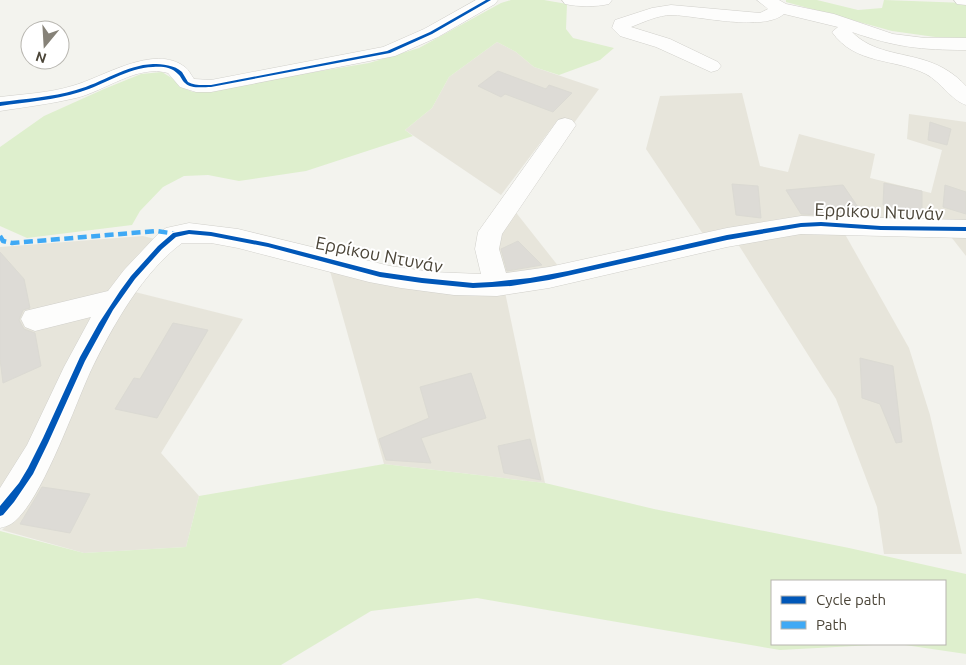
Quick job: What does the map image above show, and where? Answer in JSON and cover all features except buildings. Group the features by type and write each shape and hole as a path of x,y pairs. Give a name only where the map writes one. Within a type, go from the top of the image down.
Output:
{"street":[{"path":"0,104 77,92 130,70 153,66 174,68 180,72 187,84 211,86 381,54 420,38 489,0"},
{"path":"571,0 603,0"},
{"path":"720,0 753,7 774,5 838,21 874,35 903,41 966,44"},
{"path":"710,66 664,43 626,32 621,28 621,24 658,12 671,10 761,18 773,14 774,5"},
{"path":"838,21 838,28 859,49 881,57 932,70 949,80 966,98"},
{"path":"496,285 487,249 490,232 565,125"},
{"name":"Ερρίκου Ντυνάν","path":"0,512 17,494 32,470 78,369 117,300 138,271 160,248 174,236 188,231 231,237 393,277 453,284 496,285 558,276 743,235 802,225 838,224 880,228 966,229"},
{"path":"35,320 117,300"}],"shaded area":[{"path":"497,42 516,52 534,67 599,89 571,127 557,121 501,195 405,130 432,108 449,77"},
{"path":"742,93 760,166 788,172 799,134 875,154 870,178 931,193 942,150 907,139 909,114 966,122 966,256 941,224 837,220 909,348 930,415 962,554 884,554 877,507 836,399 731,233 705,237 646,149 660,96"},
{"path":"514,210 559,267 507,278 495,238"},
{"path":"143,236 155,239 115,287 243,319 161,453 199,496 186,547 84,553 2,530 19,513 0,495 0,247"},
{"path":"330,271 505,292 545,483 384,464"}],"green space":[{"path":"511,0 544,0 567,4 566,29 573,38 614,48 600,60 559,75 534,67 516,52 497,42 449,77 432,108 405,130 413,136 306,171 239,181 208,175 184,176 163,187 140,211 132,225 27,238 0,226 0,147 44,116 104,89 141,74 162,72 178,82 183,88 193,92 369,63 419,48 501,3"},
{"path":"786,0 817,0 858,10 882,8 884,0 966,3 966,38 935,37 892,31 786,2"},
{"path":"384,464 545,483 654,509 849,548 966,574 966,654 905,645 946,645 946,580 771,580 771,645 873,645 780,650 477,598 371,611 281,665 0,665 0,531 84,553 186,547 199,496"}],"marked path":[{"path":"0,236 3,241 12,243 156,231 177,234"}],"cycle path":[{"path":"0,104 76,92 125,72 151,65 163,65 175,69 187,83 196,86 211,86 388,52 431,33 489,0"},
{"path":"0,512 12,499 30,471 82,359 111,308 133,277 175,235 189,232 238,238 369,272 401,278 443,283 492,285 549,277 678,248 801,225 966,229"}]}
